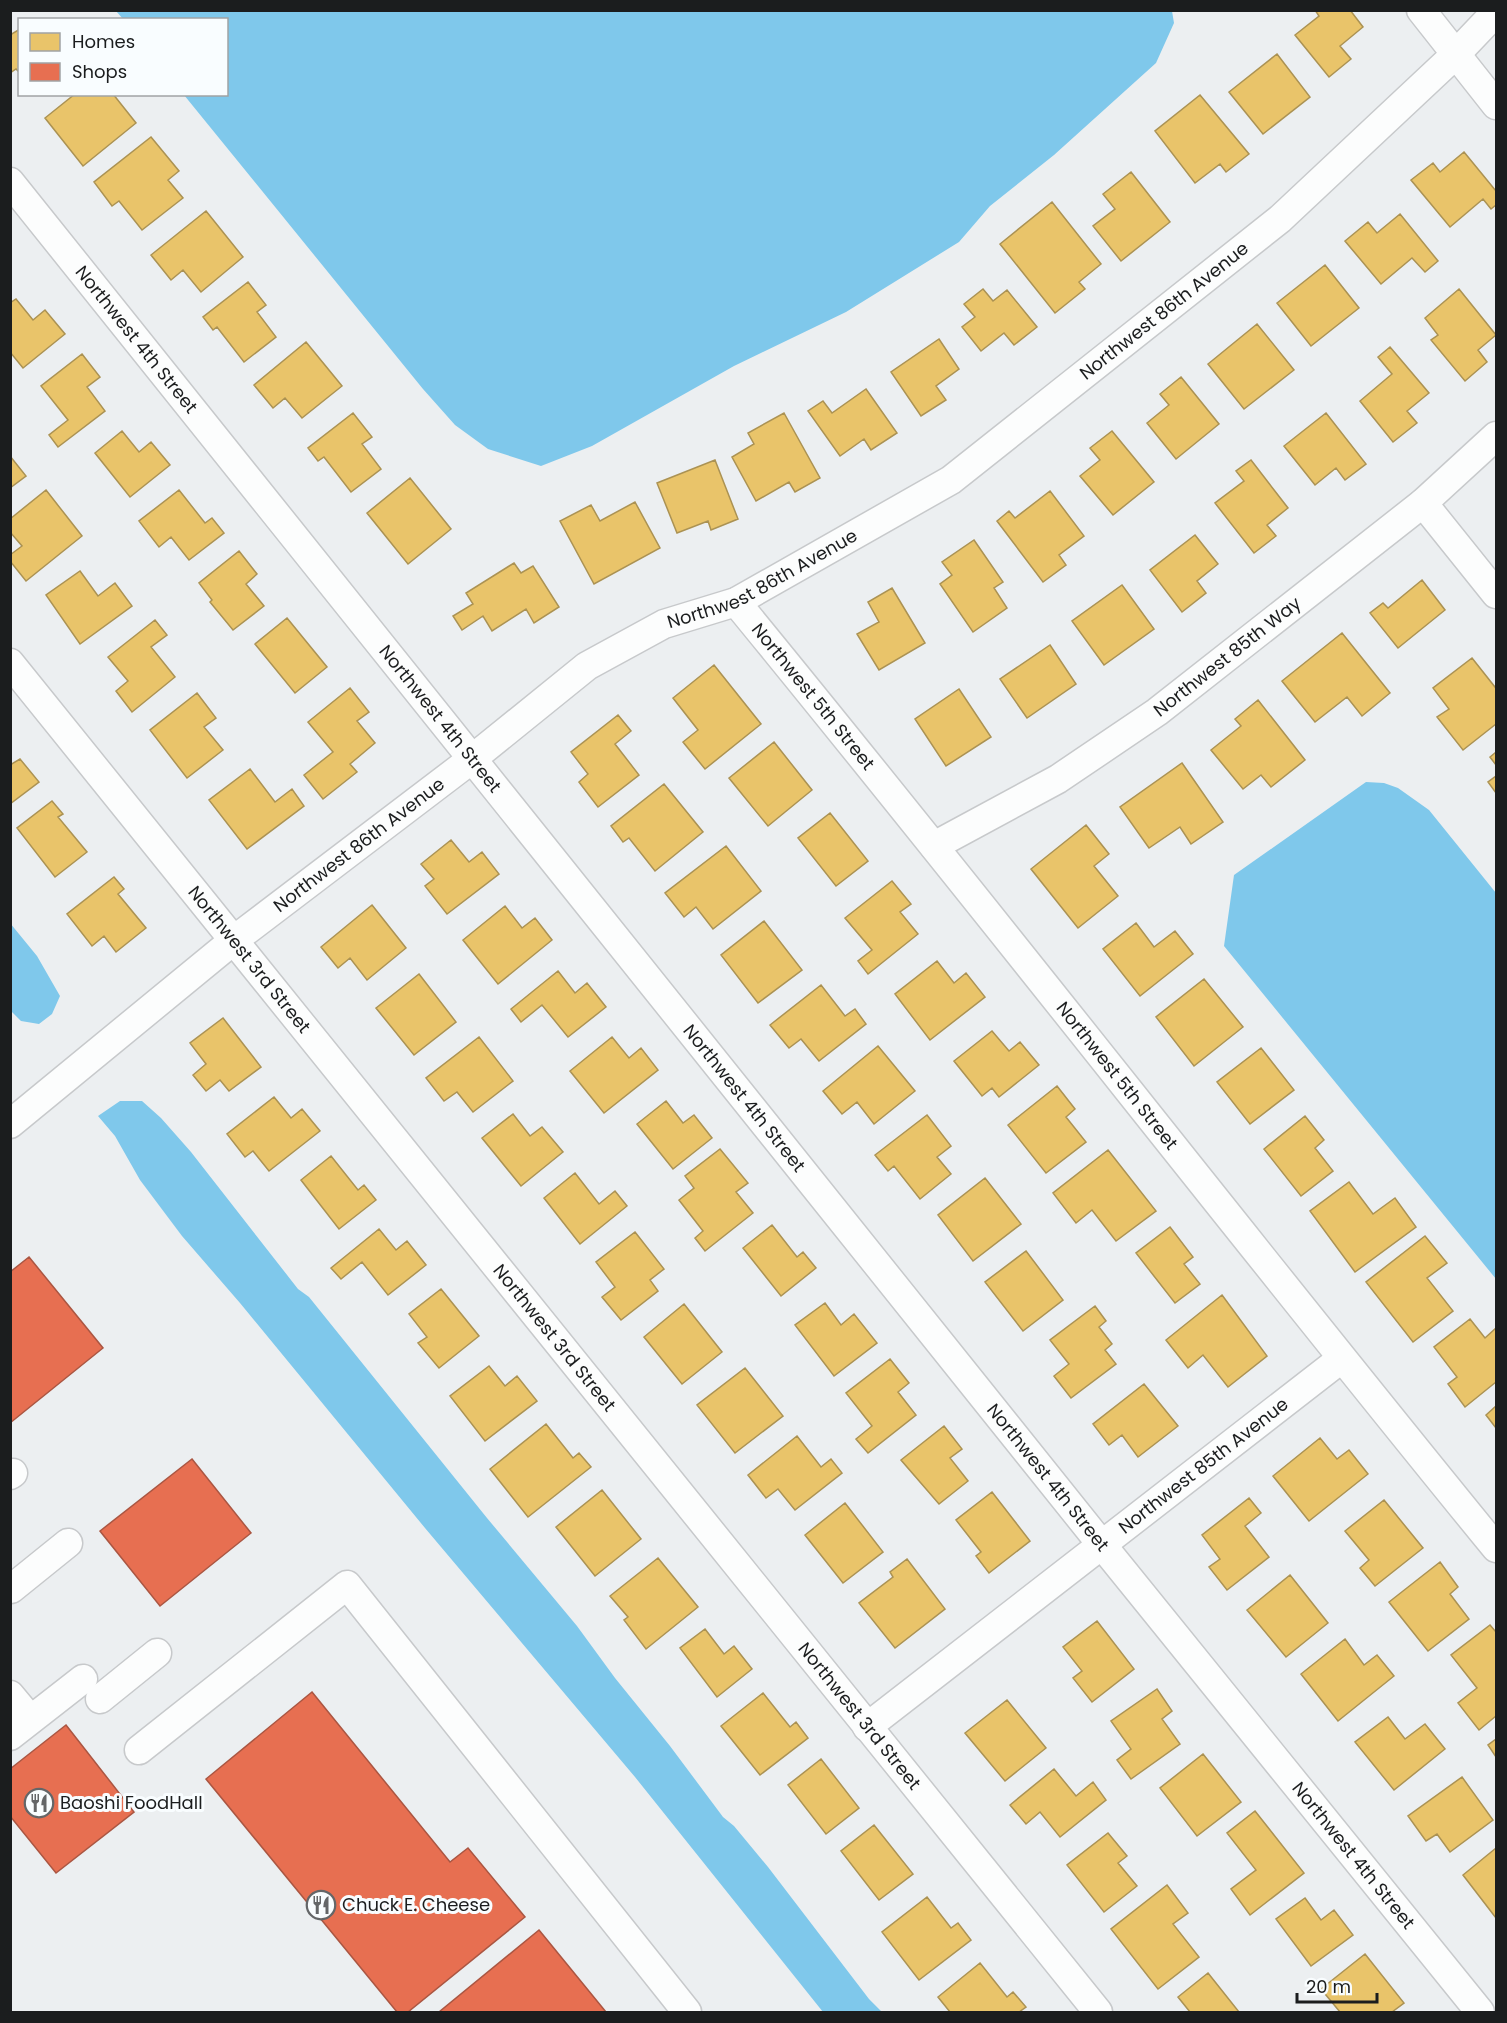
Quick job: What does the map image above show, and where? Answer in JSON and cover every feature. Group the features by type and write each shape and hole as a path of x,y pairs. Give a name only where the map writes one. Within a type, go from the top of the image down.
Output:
{"street":[{"path":"1421,10 1497,105"},
{"name":"Northwest 86th Avenue","path":"10,1124 234,940 472,759 587,666 664,624 736,602 951,480 1280,219 1456,54 1497,12"},
{"name":"Northwest 4th Street","path":"10,182 1480,2013"},
{"name":"Northwest 85th Way","path":"934,846 1058,779 1157,712 1423,503 1497,436"},
{"path":"1423,503 1497,594"},
{"name":"Northwest 5th Street","path":"736,602 934,846 1341,1359 1497,1548"},
{"name":"Northwest 3rd Street","path":"10,663 1098,2013"},
{"name":"Northwest 85th Avenue","path":"867,1727 1341,1359"},
{"path":"11,1589 68,1543"},
{"path":"139,1750 346,1585 687,2013"},
{"path":"10,1695 20,1728 157,1653"}],"water":[{"path":"116,11 1172,11 1174,23 1156,63 1054,155 990,206 959,242 846,312 734,366 592,446 541,466 488,449 455,425 423,389 185,96 228,96 228,18 122,18"},
{"path":"1366,782 1384,783 1398,788 1429,810 1496,893 1496,1279 1224,946 1234,875"},
{"path":"10,923 37,956 60,996 52,1014 39,1024 21,1021 11,1011"},
{"path":"120,1101 142,1101 161,1118 191,1152 298,1289 309,1297 577,1626 723,1817 734,1826 768,1867 869,1999 882,2012 823,2012 635,1777 182,1236 140,1180 115,1136 98,1116"}],"building: Homes":[{"path":"1315,10 1350,10 1363,27 1340,46 1351,59 1329,77 1295,35 1319,16"},
{"path":"18,30 18,71 16,69 10,73 10,35"},
{"path":"1277,54 1310,97 1263,134 1229,92"},
{"path":"1200,95 1249,154 1226,172 1220,164 1195,183 1155,131"},
{"path":"72,96 115,96 136,123 83,166 45,118"},
{"path":"151,137 179,171 168,180 183,198 142,230 119,201 112,206 94,182"},
{"path":"1464,152 1496,191 1496,205 1491,209 1483,199 1450,227 1411,180 1433,163 1440,172"},
{"path":"1131,172 1170,222 1121,261 1093,226 1115,209 1103,194"},
{"path":"1052,202 1101,264 1079,282 1085,289 1055,313 1000,244"},
{"path":"206,211 243,257 201,292 183,270 171,280 151,255"},
{"path":"1400,214 1438,261 1425,272 1412,258 1381,284 1345,241 1368,222 1377,233"},
{"path":"1325,265 1359,308 1311,346 1277,303"},
{"path":"248,282 266,305 257,312 276,337 244,362 217,327 213,330 203,317"},
{"path":"983,289 993,301 1007,290 1037,327 1014,345 1004,333 981,351 962,327 975,317 964,304"},
{"path":"1459,289 1496,335 1478,350 1487,362 1465,381 1431,340 1438,335 1425,318"},
{"path":"16,299 33,320 45,310 65,334 23,368 10,352 10,303"},
{"path":"1257,324 1294,370 1244,409 1208,364"},
{"path":"939,339 959,369 936,386 946,400 921,416 891,372"},
{"path":"306,342 342,386 302,418 285,398 273,408 254,385"},
{"path":"1390,347 1429,393 1407,411 1417,423 1393,442 1360,401 1392,374 1378,357"},
{"path":"82,354 100,377 87,387 105,411 58,447 49,435 68,420 41,386"},
{"path":"1181,377 1219,424 1176,459 1147,423 1169,405 1160,394"},
{"path":"866,389 897,433 871,450 864,439 840,456 808,411 823,401 832,413"},
{"path":"353,413 372,437 362,444 381,469 351,492 324,457 318,461 308,448"},
{"path":"784,413 820,478 795,492 789,482 756,501 732,457 754,444 748,433"},
{"path":"1326,413 1366,464 1345,480 1336,468 1315,485 1284,446"},
{"path":"122,431 139,452 151,442 170,465 130,497 95,453"},
{"path":"1112,431 1154,482 1113,515 1080,476 1100,460 1090,448"},
{"path":"10,456 26,476 10,488"},
{"path":"715,460 738,519 711,530 708,521 677,533 657,483"},
{"path":"1251,460 1288,508 1267,525 1276,536 1254,553 1215,503 1244,481 1236,471"},
{"path":"410,478 451,529 408,564 367,513"},
{"path":"46,490 82,536 26,581 10,561 10,555 22,546 10,532 10,519"},
{"path":"179,490 205,523 212,518 224,533 189,560 171,537 159,547 139,521"},
{"path":"1050,491 1084,536 1059,555 1066,565 1043,582 997,521 1009,511 1015,518"},
{"path":"635,502 660,548 594,584 560,521 591,505 600,521"},
{"path":"1195,535 1218,564 1197,581 1206,593 1182,612 1150,570"},
{"path":"974,540 1003,582 994,588 1007,608 973,632 940,584 952,575 942,562"},
{"path":"239,551 257,574 246,584 264,606 233,630 210,602 212,600 199,583"},
{"path":"514,563 521,573 533,566 559,607 534,623 526,609 492,631 483,616 462,630 453,616 473,604 466,593"},
{"path":"80,571 98,596 115,583 132,606 80,644 46,595"},
{"path":"1422,580 1445,610 1398,648 1370,613 1383,603 1388,608"},
{"path":"1122,585 1154,629 1104,665 1072,621"},
{"path":"892,588 925,643 879,670 857,634 879,622 868,602"},
{"path":"287,618 327,667 295,693 255,644"},
{"path":"155,620 167,635 151,647 175,677 132,712 116,691 128,681 108,657"},
{"path":"1342,633 1390,693 1362,716 1347,697 1315,722 1282,681"},
{"path":"1050,645 1076,684 1027,718 1000,679"},
{"path":"1472,658 1496,686 1496,724 1463,750 1437,717 1449,709 1433,688"},
{"path":"714,665 761,724 705,769 683,742 698,730 673,698"},
{"path":"350,688 369,712 357,721 375,743 350,764 357,772 323,799 304,775 333,752 308,722"},
{"path":"959,689 991,737 946,766 915,719"},
{"path":"197,693 216,718 204,727 223,750 187,778 150,730"},
{"path":"1258,700 1305,760 1271,787 1261,775 1243,789 1211,750 1241,726 1235,719"},
{"path":"618,715 631,731 615,744 639,775 598,807 579,782 588,774 571,752"},
{"path":"774,742 812,790 768,826 729,778"},
{"path":"1496,752 1496,765 1490,757"},
{"path":"20,759 39,782 10,804 10,765"},
{"path":"1182,763 1223,822 1191,844 1180,827 1149,848 1120,807"},
{"path":"250,769 275,802 292,789 304,806 247,849 209,800"},
{"path":"1496,776 1496,793 1488,782"},
{"path":"664,784 703,832 655,871 629,838 623,842 611,826"},
{"path":"52,801 63,814 58,817 87,852 55,877 17,828"},
{"path":"830,813 868,861 836,886 798,838"},
{"path":"1086,825 1109,854 1094,866 1118,896 1078,928 1031,869"},
{"path":"451,840 469,862 482,852 499,874 447,914 425,886 434,879 421,864"},
{"path":"726,846 761,891 713,929 696,907 684,917 665,893"},
{"path":"114,877 124,889 118,894 146,928 116,952 104,936 92,946 67,914"},
{"path":"892,881 911,904 900,912 918,934 868,974 858,961 872,950 845,918"},
{"path":"372,905 406,948 367,980 350,958 338,968 321,947"},
{"path":"505,906 522,928 535,918 552,940 498,984 463,940"},
{"path":"764,921 802,970 758,1003 721,955"},
{"path":"1136,923 1154,947 1175,931 1193,954 1140,996 1103,949"},
{"path":"937,961 954,983 966,973 985,997 930,1040 895,994"},
{"path":"558,971 575,993 587,983 606,1007 568,1037 542,1005 521,1022 511,1009"},
{"path":"419,974 456,1022 414,1055 376,1008"},
{"path":"1204,979 1243,1027 1194,1066 1156,1017"},
{"path":"821,985 845,1016 855,1009 866,1024 819,1061 801,1039 789,1048 770,1025"},
{"path":"223,1018 261,1067 229,1091 220,1080 206,1091 193,1075 206,1064 190,1043"},
{"path":"992,1031 1009,1051 1020,1042 1039,1065 999,1097 992,1088 982,1096 954,1061"},
{"path":"479,1037 513,1081 473,1112 457,1092 444,1101 426,1078"},
{"path":"612,1037 629,1058 641,1048 658,1070 604,1113 570,1071"},
{"path":"878,1046 915,1091 874,1124 857,1102 842,1114 823,1091"},
{"path":"1261,1048 1294,1090 1250,1124 1217,1082"},
{"path":"1057,1086 1075,1109 1066,1117 1086,1142 1046,1173 1008,1125"},
{"path":"274,1097 291,1118 302,1109 320,1131 269,1171 253,1151 245,1157 227,1134"},
{"path":"666,1101 683,1123 694,1115 712,1138 673,1169 637,1124"},
{"path":"513,1114 530,1136 542,1127 563,1152 521,1186 482,1138"},
{"path":"927,1115 951,1146 937,1157 951,1174 920,1199 894,1166 888,1171 875,1155"},
{"path":"1305,1116 1324,1140 1315,1148 1333,1171 1301,1196 1264,1149"},
{"path":"720,1149 748,1183 736,1192 753,1213 705,1251 695,1238 703,1231 679,1200 694,1188 685,1176"},
{"path":"1108,1150 1156,1211 1116,1241 1092,1210 1076,1223 1053,1193"},
{"path":"331,1156 358,1190 364,1185 376,1200 339,1229 301,1180"},
{"path":"575,1173 599,1204 615,1191 627,1206 580,1244 544,1198"},
{"path":"985,1178 1021,1224 973,1261 938,1215"},
{"path":"1349,1182 1373,1214 1395,1198 1416,1227 1355,1272 1310,1211"},
{"path":"772,1225 797,1257 803,1252 816,1268 781,1296 743,1248"},
{"path":"1170,1227 1193,1257 1184,1264 1200,1284 1175,1303 1136,1253"},
{"path":"379,1229 396,1250 407,1241 426,1265 388,1295 362,1262 341,1279 331,1268"},
{"path":"635,1232 664,1269 650,1280 658,1291 621,1320 602,1297 615,1287 596,1262"},
{"path":"1425,1236 1447,1263 1427,1278 1453,1311 1413,1342 1366,1282"},
{"path":"1026,1251 1063,1300 1023,1331 985,1282"},
{"path":"441,1289 479,1336 439,1368 418,1343 427,1337 409,1314"},
{"path":"1222,1295 1267,1356 1228,1387 1203,1355 1188,1368 1166,1340"},
{"path":"825,1303 841,1325 854,1314 877,1343 834,1376 795,1325"},
{"path":"684,1304 722,1352 682,1384 644,1337"},
{"path":"1095,1306 1106,1321 1099,1327 1112,1344 1105,1350 1116,1364 1071,1398 1054,1376 1069,1364 1050,1340"},
{"path":"1470,1319 1485,1338 1496,1328 1496,1382 1465,1407 1448,1384 1457,1377 1434,1347"},
{"path":"890,1359 909,1383 898,1392 916,1415 868,1453 856,1439 872,1426 846,1393"},
{"path":"489,1366 505,1386 517,1376 537,1401 485,1441 450,1396"},
{"path":"745,1368 783,1416 735,1453 697,1405"},
{"path":"1144,1384 1178,1426 1138,1457 1122,1435 1109,1445 1093,1424"},
{"path":"1496,1406 1496,1428 1486,1415"},
{"path":"546,1424 573,1458 579,1453 591,1467 528,1517 490,1469"},
{"path":"944,1426 962,1449 950,1458 968,1481 939,1504 901,1460"},
{"path":"797,1436 821,1467 831,1459 842,1473 795,1510 778,1489 766,1498 748,1475"},
{"path":"1320,1438 1337,1459 1349,1450 1368,1474 1309,1521 1273,1476"},
{"path":"602,1490 641,1539 595,1576 556,1527"},
{"path":"992,1492 1030,1541 989,1573 976,1556 981,1552 956,1520"},
{"path":"1249,1498 1261,1513 1245,1526 1269,1557 1227,1590 1209,1567 1220,1559 1202,1535"},
{"path":"1384,1500 1423,1548 1375,1586 1360,1568 1369,1560 1345,1531"},
{"path":"845,1503 883,1552 843,1583 805,1535"},
{"path":"658,1558 698,1607 646,1649 624,1620 628,1617 610,1596"},
{"path":"907,1559 945,1609 895,1648 859,1603 893,1577 890,1572"},
{"path":"1440,1562 1458,1587 1450,1594 1469,1619 1428,1651 1389,1602"},
{"path":"1290,1575 1328,1623 1286,1657 1247,1610"},
{"path":"1097,1621 1134,1669 1092,1702 1073,1678 1082,1671 1063,1647"},
{"path":"1490,1625 1496,1632 1496,1716 1479,1730 1458,1703 1477,1688 1451,1655"},
{"path":"705,1629 724,1654 734,1646 752,1669 717,1697 680,1648"},
{"path":"1345,1639 1364,1665 1377,1655 1394,1676 1338,1721 1301,1674"},
{"path":"1157,1689 1172,1711 1162,1719 1180,1744 1131,1779 1117,1760 1131,1749 1111,1721"},
{"path":"763,1693 790,1727 796,1722 808,1738 760,1775 721,1726"},
{"path":"1007,1700 1046,1748 1005,1781 965,1733"},
{"path":"1388,1717 1405,1739 1425,1724 1445,1749 1394,1790 1355,1742"},
{"path":"1496,1739 1496,1757 1488,1745"},
{"path":"1203,1754 1241,1802 1197,1836 1160,1788"},
{"path":"821,1759 859,1808 826,1834 788,1785"},
{"path":"1054,1769 1076,1796 1093,1782 1106,1800 1060,1837 1040,1812 1026,1824 1010,1805"},
{"path":"1462,1777 1493,1820 1450,1852 1437,1834 1426,1841 1408,1816"},
{"path":"1255,1811 1304,1873 1250,1915 1231,1889 1256,1870 1227,1833"},
{"path":"874,1825 913,1874 879,1900 841,1851"},
{"path":"1108,1833 1127,1856 1118,1863 1137,1886 1104,1912 1067,1865"},
{"path":"1496,1848 1496,1918 1463,1875"},
{"path":"1167,1885 1188,1913 1173,1924 1199,1957 1158,1989 1111,1929"},
{"path":"927,1897 951,1928 958,1923 971,1940 919,1980 882,1932"},
{"path":"1305,1898 1321,1920 1334,1910 1353,1935 1311,1966 1276,1919"},
{"path":"1365,1954 1404,2003 1392,2012 1340,2012 1321,1989"},
{"path":"980,1963 1007,1997 1013,1992 1026,2007 1019,2012 950,2012 938,1997"},
{"path":"1208,1973 1239,2012 1190,2012 1178,1997"}],"building: Shops":[{"path":"29,1257 103,1348 10,1423 10,1272"},
{"path":"192,1459 251,1533 160,1606 100,1531"},
{"path":"312,1692 450,1862 468,1848 525,1917 408,2012 397,2012 206,1779"},
{"path":"66,1725 134,1812 56,1873 10,1816 10,1769"},
{"path":"539,1930 606,2012 439,2012"}],"place":[{"name":"Baoshi FoodHall","path":"39,1803"},
{"name":"Chuck E. Cheese","path":"321,1905"}]}
